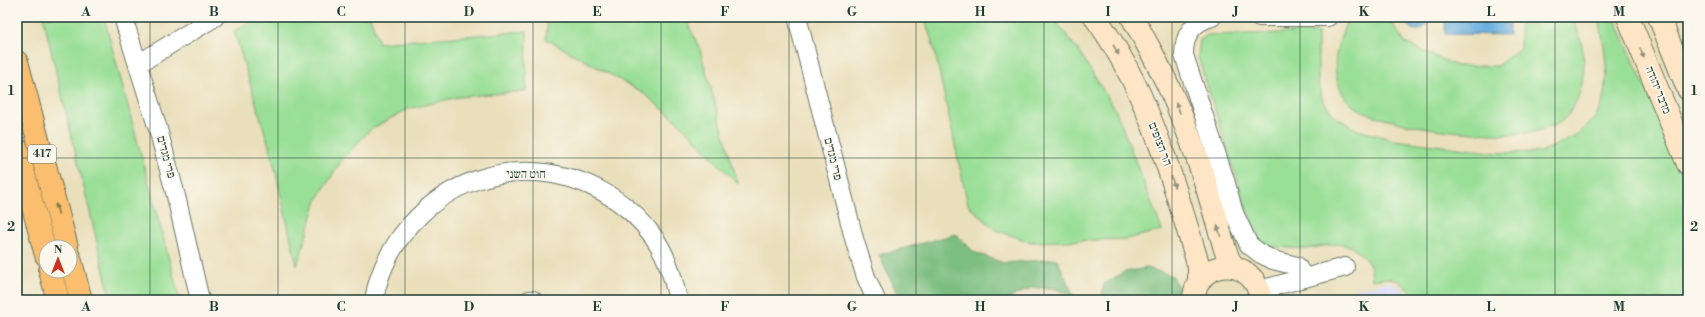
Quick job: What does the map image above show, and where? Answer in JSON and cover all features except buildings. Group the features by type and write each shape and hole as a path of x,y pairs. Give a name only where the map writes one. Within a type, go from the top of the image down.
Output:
{"main road":[{"name":"הר הצופים","path":"1095,17 1107,33 1139,93 1168,162 1200,267 1196,291"},
{"path":"1132,17 1166,80 1196,153 1225,249 1229,260 1234,267"},
{"name":"מדבר יהודה","path":"1628,17 1688,164"},
{"path":"1658,17 1688,89"},
{"name":"417","path":"17,62 65,239"},
{"name":"417","path":"17,149 42,239"},
{"path":"1196,291 1207,273 1217,268 1234,267 1245,271 1254,279 1260,295"},
{"path":"52,279 58,300"},
{"path":"76,279 81,300"}],"street":[{"name":"פרי מגדים","path":"123,17 158,129 176,196 200,300"},
{"path":"138,64 215,17"},
{"name":"פרי מגדים","path":"797,17 855,242 866,277 876,300"},
{"path":"1212,17 1201,20 1190,31 1184,45 1184,55 1226,180 1234,213 1249,245 1261,254 1273,260 1297,266 1304,278"},
{"path":"1259,17 1328,17"},
{"name":"חוט השני","path":"374,300 376,290 389,255 406,228 425,209 447,192 469,181 503,173 528,172 555,174 584,183 606,194 631,212 653,236 666,258 678,300"},
{"path":"1260,295 1304,278 1345,267"}],"shaded area":[{"path":"1389,282 1402,289 1413,300 1308,300"},
{"path":"1052,294 1065,300 1021,300 1031,295"}],"green space":[{"path":"43,17 104,17 180,300 111,300"},
{"path":"256,17 370,17 379,43 527,31 526,91 458,97 408,109 371,129 341,161 317,200 297,266 272,156 234,31"},
{"path":"548,17 685,17 700,50 738,184 678,122 642,92 546,39"},
{"path":"924,17 1053,17 1080,53 1116,111 1162,230 1128,239 1031,242 995,230 968,205 934,48"},
{"path":"1349,17 1392,17 1392,23 1405,43 1457,66 1497,66 1520,48 1520,17 1573,17 1581,42 1583,56 1584,66 1582,86 1575,104 1563,120 1546,129 1526,133 1487,134 1460,132 1404,124 1379,117 1359,109 1347,100 1337,80 1335,69 1337,48"},
{"path":"1599,17 1614,17 1688,183 1688,300 1473,300 1464,298 1463,300 1418,300 1402,284 1394,279 1388,278 1372,280 1371,267 1363,256 1350,246 1336,244 1306,249 1272,247 1260,240 1249,216 1198,57 1200,40 1207,35 1318,32 1318,83 1323,101 1335,117 1358,130 1394,140 1498,153 1541,152 1576,136 1595,118 1602,104 1607,77"},
{"path":"956,234 974,252 1003,263 1057,259 1074,297 1054,288 1031,288 1005,300 900,300 879,255"},
{"path":"1147,268 1173,276 1178,288 1179,300 1103,300 1102,296 1104,284 1124,272"}],"water":[{"path":"1407,17 1426,17 1425,26 1420,30 1413,29 1407,23"},
{"path":"1445,17 1509,17 1509,35 1445,34"}]}
